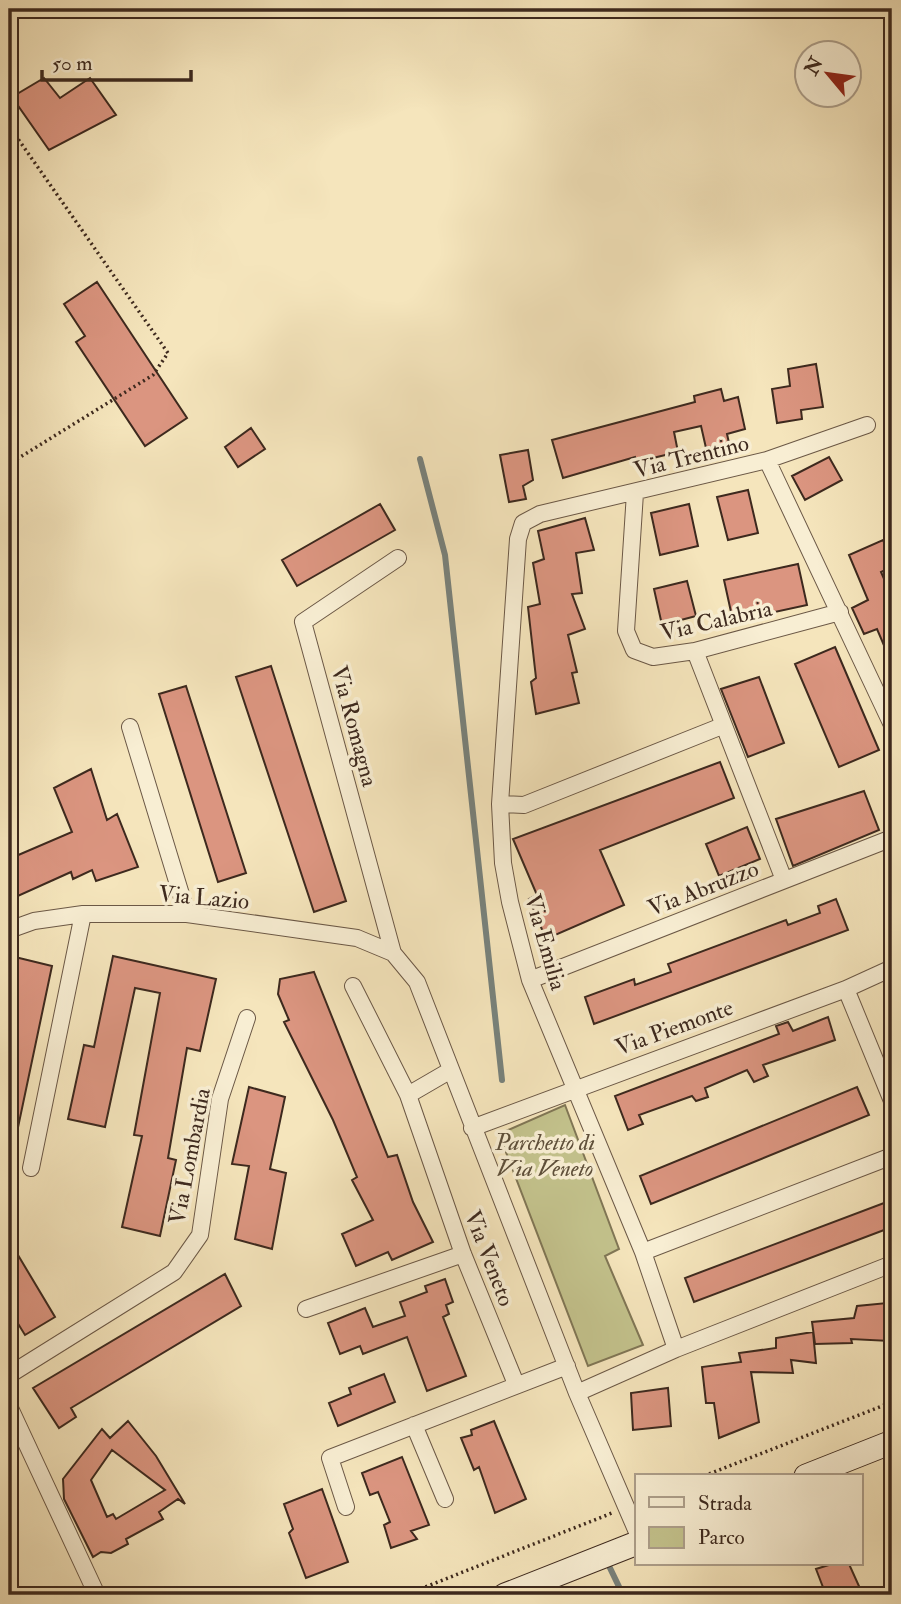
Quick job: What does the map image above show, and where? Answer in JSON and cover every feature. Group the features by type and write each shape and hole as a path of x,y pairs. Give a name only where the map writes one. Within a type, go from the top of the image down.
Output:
{"main road":[{"path":"811,1474 892,1442"},
{"path":"505,1595 635,1544"}],"street":[{"name":"Via Trentino","path":"523,523 540,514 767,460 867,425"},
{"path":"767,460 892,725"},
{"name":"Via Calabria","path":"635,493 626,631 634,650 653,657 695,651 840,612"},
{"name":"Via Emilia","path":"523,523 518,539 500,804 503,863 530,980 643,1252 676,1349"},
{"name":"Via Romagna","path":"393,953 303,622 398,558"},
{"path":"695,651 784,880"},
{"path":"500,804 524,805 722,726"},
{"path":"130,727 187,915"},
{"name":"Via Abruzzo","path":"530,980 892,838"},
{"path":"31,1168 83,914"},
{"name":"Via Lazio","path":"9,930 34,921 83,914 187,915 357,938 393,953"},
{"name":"Via Veneto","path":"393,953 417,982 577,1393 635,1527"},
{"name":"Via Piemonte","path":"472,1128 576,1087 846,989 892,968"},
{"name":"Via Veneto","path":"352,986 408,1095 463,1254 516,1384"},
{"path":"846,989 892,1101"},
{"name":"Via Lombardia","path":"9,1375 174,1272 200,1235 220,1099 247,1018"},
{"path":"408,1095 451,1070"},
{"path":"643,1252 892,1156"},
{"path":"306,1309 463,1254"},
{"path":"577,1393 676,1349 892,1264"},
{"path":"346,1507 330,1458 567,1366"},
{"path":"9,1406 97,1595"},
{"path":"414,1424 446,1499"}],"path":[{"path":"9,34 20,9"},
{"path":"9,126 167,353 153,375 9,464"},
{"path":"709,1474 892,1402"},
{"path":"405,1595 626,1507"}],"green space":[{"name":"Parchetto di Via Veneto","path":"565,1105 619,1249 605,1256 643,1345 588,1366 499,1134"}],"building":[{"path":"44,78 60,98 90,78 116,115 49,150 12,97"},
{"path":"97,282 187,418 145,446 76,342 85,336 64,304"},
{"path":"816,364 823,407 801,410 802,419 777,423 772,389 790,386 788,369"},
{"path":"721,389 724,401 738,397 745,429 727,434 729,443 706,448 701,426 674,432 678,452 636,462 635,457 563,478 552,440 695,402 694,396"},
{"path":"251,428 265,449 238,467 225,447"},
{"path":"528,450 533,480 523,486 526,499 509,502 500,455"},
{"path":"829,457 842,480 805,500 792,476"},
{"path":"748,490 758,533 728,540 717,497"},
{"path":"380,504 395,530 297,586 282,560"},
{"path":"689,504 698,546 660,555 651,513"},
{"path":"585,518 594,550 576,553 582,593 572,594 585,629 568,635 577,672 572,673 579,703 536,714 531,682 536,678 528,607 540,604 533,563 544,559 538,531"},
{"path":"883,540 892,561 892,567 881,572 892,597 892,664 877,629 864,634 852,608 868,600 849,555"},
{"path":"798,564 807,605 733,621 724,580"},
{"path":"687,581 696,616 662,625 654,589"},
{"path":"835,647 879,750 839,767 795,664"},
{"path":"271,666 346,901 314,912 236,677"},
{"path":"759,677 784,743 748,757 721,689"},
{"path":"186,686 246,873 218,882 159,694"},
{"path":"720,762 734,798 600,850 624,905 546,939 529,899 537,895 513,839"},
{"path":"91,769 107,820 117,814 138,867 96,881 92,870 73,879 71,872 9,900 9,859 72,832 54,788"},
{"path":"864,791 879,830 793,866 776,819"},
{"path":"747,827 760,859 719,876 706,844"},
{"path":"836,899 848,930 594,1024 585,997 634,979 635,985 671,972 668,964 786,920 788,925 820,913 818,906"},
{"path":"113,956 216,979 200,1051 187,1048 168,1158 176,1160 160,1236 122,1227 142,1136 134,1135 160,993 135,988 105,1127 68,1119 84,1045 94,1047"},
{"path":"15,957 52,966 16,1137 9,1136 9,984"},
{"path":"314,972 388,1157 397,1155 413,1202 433,1242 392,1260 388,1252 356,1266 342,1234 373,1220 352,1180 357,1177 333,1120 284,1022 289,1020 278,994 280,979"},
{"path":"828,1017 835,1040 763,1065 768,1076 754,1082 747,1070 705,1088 708,1097 696,1101 692,1096 639,1115 643,1124 628,1130 615,1096 779,1034 776,1026 788,1022 793,1031"},
{"path":"249,1087 285,1097 270,1169 286,1173 272,1249 235,1239 249,1166 232,1164"},
{"path":"857,1087 869,1115 651,1204 640,1176"},
{"path":"892,1200 892,1227 694,1302 685,1278"},
{"path":"9,1240 55,1317 25,1335 9,1309"},
{"path":"225,1274 241,1306 71,1408 76,1417 59,1428 33,1388"},
{"path":"445,1279 453,1302 446,1305 449,1314 443,1317 466,1376 427,1391 407,1337 363,1354 360,1346 340,1354 328,1323 365,1308 373,1327 405,1316 400,1302 427,1292 425,1286"},
{"path":"887,1303 890,1341 851,1339 852,1343 815,1344 812,1322 854,1318 857,1306"},
{"path":"813,1332 816,1363 791,1360 793,1373 751,1372 759,1422 719,1438 714,1403 706,1403 702,1367 741,1362 739,1353 776,1348 776,1338"},
{"path":"384,1374 395,1402 338,1426 329,1403 351,1394 349,1388"},
{"path":"668,1388 671,1426 633,1430 631,1393"},
{"path":"128,1421 156,1456 185,1504 178,1499 159,1512 163,1519 126,1539 128,1544 111,1553 101,1552 93,1557 64,1499 63,1479 102,1429 110,1438","holes":["112,1450 165,1490 116,1519 113,1514 107,1517 91,1480"]},
{"path":"494,1421 526,1499 495,1513 479,1467 474,1470 461,1438 472,1435 471,1430"},
{"path":"402,1457 429,1525 411,1531 417,1539 391,1548 384,1525 390,1522 378,1492 370,1495 362,1473"},
{"path":"322,1489 348,1562 306,1578 289,1533 293,1529 284,1504"},
{"path":"826,1566 850,1566 863,1595 826,1595 816,1569"}],"waterway":[{"path":"420,459 445,555 502,1080"},
{"path":"610,1568 623,1595"}]}
